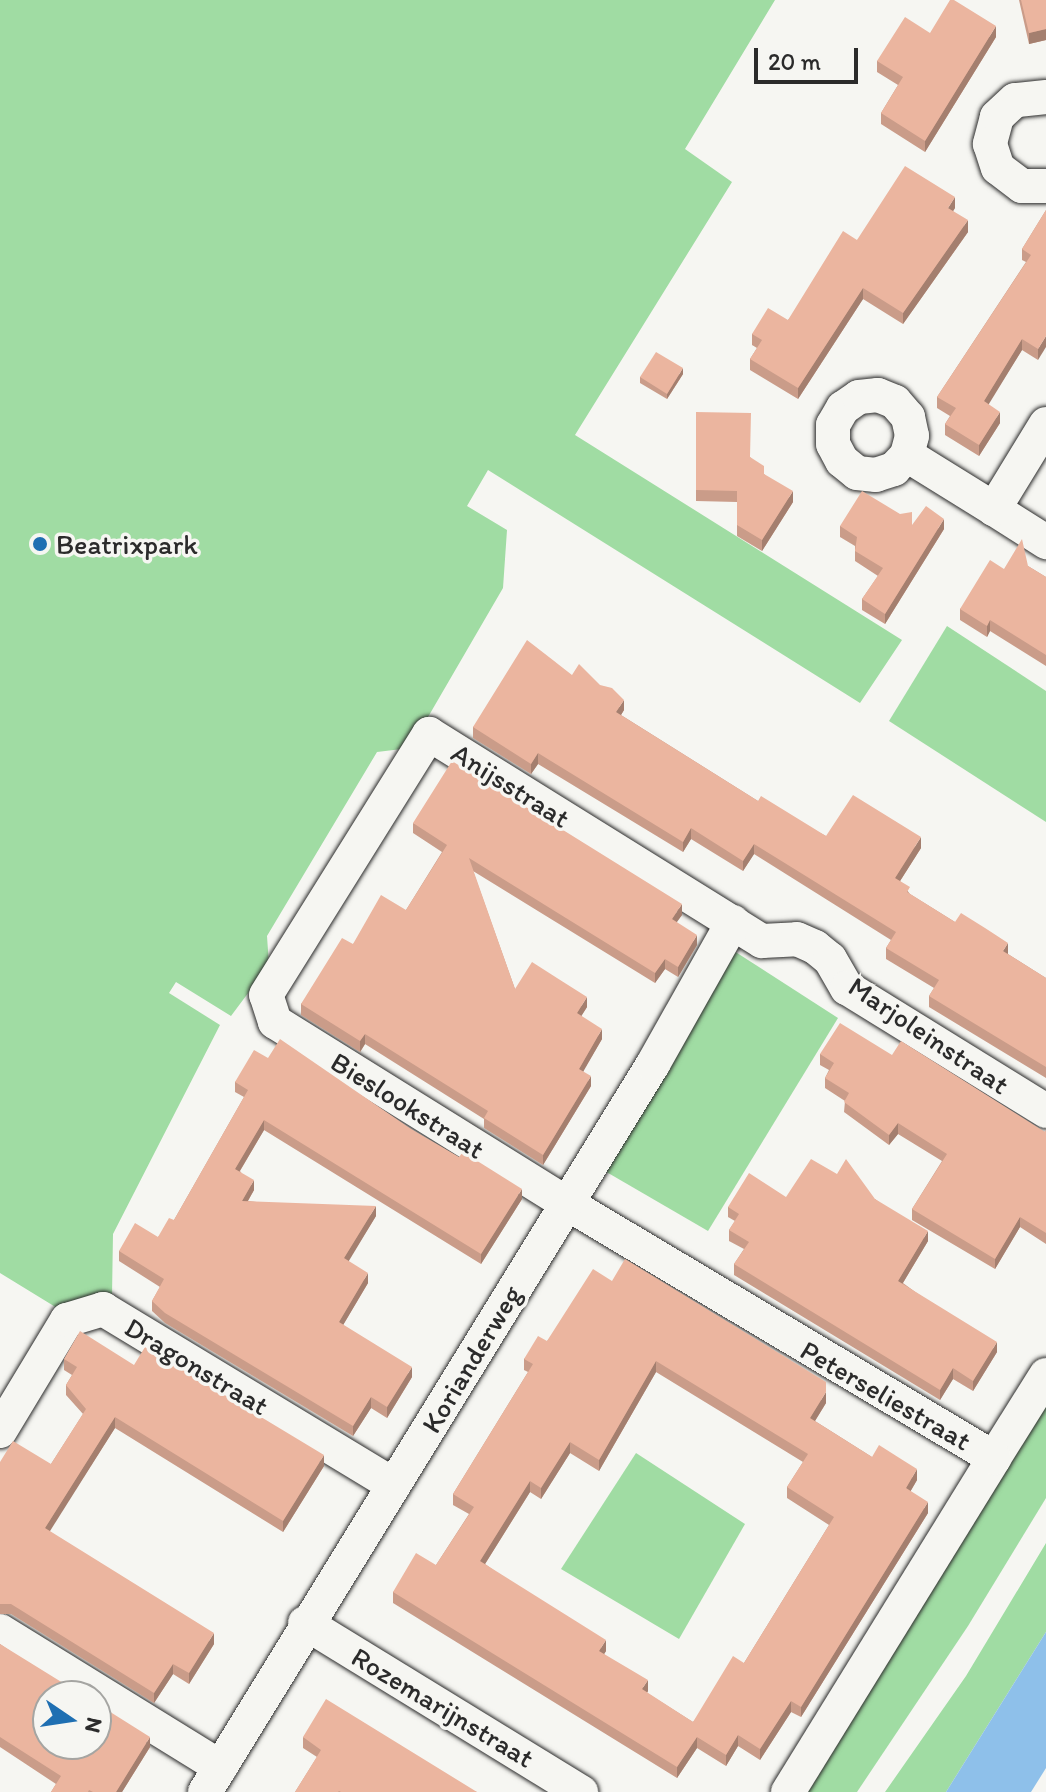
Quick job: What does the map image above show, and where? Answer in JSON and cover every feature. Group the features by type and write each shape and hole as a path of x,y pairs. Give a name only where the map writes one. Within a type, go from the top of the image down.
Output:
{"street":[{"path":"1046,97 1015,100 997,117 990,144 998,168 1022,186 1046,186"},
{"path":"994,509 1046,424"},
{"path":"907,455 1046,542"},
{"name":"Anijsstraat","path":"266,995 429,734 733,922"},
{"name":"Marjoleinstraat","path":"733,922 762,941 797,939 815,947 830,959 847,988 1046,1111"},
{"name":"Korianderweg","path":"213,1780 305,1623 330,1592 566,1203 733,922"},
{"name":"Bieslookstraat","path":"266,995 275,1022 566,1203"},
{"name":"Peterseliestraat","path":"566,1203 994,1458 788,1792"},
{"name":"Dragonstraat","path":"0,1431 67,1320 103,1309 394,1485"},
{"path":"994,1458 1046,1375"},
{"name":"Rozemarijnstraat","path":"305,1623 581,1792"},
{"path":"0,1631 213,1780"}],"green space":[{"name":"Beatrixpark","path":"0,0 775,0 685,149 732,182 575,435 902,640 860,703 488,470 467,506 507,530 503,588 410,748 377,752 267,936 269,965 231,1016 176,982 169,993 220,1025 113,1234 112,1296 62,1311 0,1273"},
{"path":"947,626 1046,691 1046,822 889,721"},
{"path":"734,951 838,1018 708,1231 603,1170"},
{"path":"1046,1406 1046,1498 968,1626 857,1792 808,1792"},
{"path":"636,1453 745,1524 679,1639 561,1569"},
{"path":"1046,1543 1046,1632 946,1792 885,1792 966,1676"}],"water":[{"path":"1046,1632 1046,1768 1031,1792 946,1792"}],"building":[{"path":"950,0 996,26 925,141 881,113 903,77 877,61 905,17 930,33"},
{"path":"1021,0 1046,0 1046,29 1029,33"},
{"path":"905,166 955,197 948,208 968,220 903,313 863,288 798,388 750,359 762,340 752,334 768,308 788,320 843,231 857,240"},
{"path":"1046,210 1046,336 1038,349 1022,339 984,401 1000,412 979,445 945,424 956,408 937,397 1031,255 1022,249"},
{"path":"656,352 683,368 667,394 640,377"},
{"path":"696,412 751,413 750,457 764,466 764,474 793,491 762,540 737,525 737,491 696,490"},
{"path":"862,491 900,514 912,512 912,525 926,506 944,519 885,614 862,599 883,568 855,551 857,537 840,526"},
{"path":"1022,539 1028,566 1046,577 1046,655 990,620 987,626 960,609 990,560 1004,569"},
{"path":"527,640 572,675 579,664 600,685 612,688 624,700 616,712 758,801 761,796 826,836 853,795 921,837 895,878 910,887 907,892 955,922 961,913 1008,943 1003,951 1046,978 1046,1067 929,996 939,980 886,948 896,932 754,844 743,861 691,828 683,842 538,753 531,764 473,727"},
{"path":"452,761 682,904 672,919 697,935 678,967 665,959 655,973 469,858 515,989 532,962 587,997 577,1013 602,1029 579,1069 591,1076 543,1155 484,1118 488,1111 365,1034 360,1041 301,1004 342,938 353,944 381,895 406,910 447,845 413,823"},
{"path":"840,1023 892,1055 901,1041 1046,1130 1046,1233 1020,1217 995,1259 912,1209 947,1154 898,1123 889,1135 844,1102 849,1093 825,1078 834,1063 820,1054"},
{"path":"280,1039 411,1129 459,1157 463,1152 522,1189 481,1254 264,1120 235,1169 254,1180 242,1201 376,1206 344,1258 368,1273 339,1322 412,1367 387,1407 371,1397 353,1426 165,1313 152,1301 164,1279 119,1251 135,1223 158,1237 169,1218 174,1220 248,1090 235,1082 254,1050 268,1058"},
{"path":"811,1159 837,1174 846,1159 875,1199 928,1231 898,1281 997,1342 973,1381 953,1368 940,1390 734,1264 749,1242 729,1230 739,1214 728,1207 749,1173 786,1197"},
{"path":"625,1259 826,1382 826,1392 810,1418 872,1457 879,1445 917,1469 906,1488 928,1502 801,1707 791,1701 760,1749 738,1735 726,1755 697,1737 677,1767 393,1592 416,1553 436,1565 474,1507 453,1494 533,1364 524,1359 538,1336 547,1341 593,1269 612,1281","holes":["656,1361 808,1454 787,1487 834,1517 744,1663 733,1656 693,1722 642,1689 648,1680 599,1651 606,1640 480,1561 530,1481 541,1488 570,1442 599,1460"]},
{"path":"80,1331 134,1365 145,1347 324,1455 283,1521 115,1417 45,1528 214,1633 189,1673 173,1664 154,1693 11,1604 0,1604 0,1462 13,1441 51,1464 86,1409 66,1385 77,1367 64,1359"},
{"path":"0,1644 58,1680 32,1680 32,1757 0,1737"},
{"path":"326,1699 477,1792 295,1792 321,1750 303,1737"},
{"path":"112,1713 150,1737 116,1792 51,1792 61,1776 36,1760 112,1760"}],"place":[{"name":"Beatrixpark","path":"40,544"}]}
